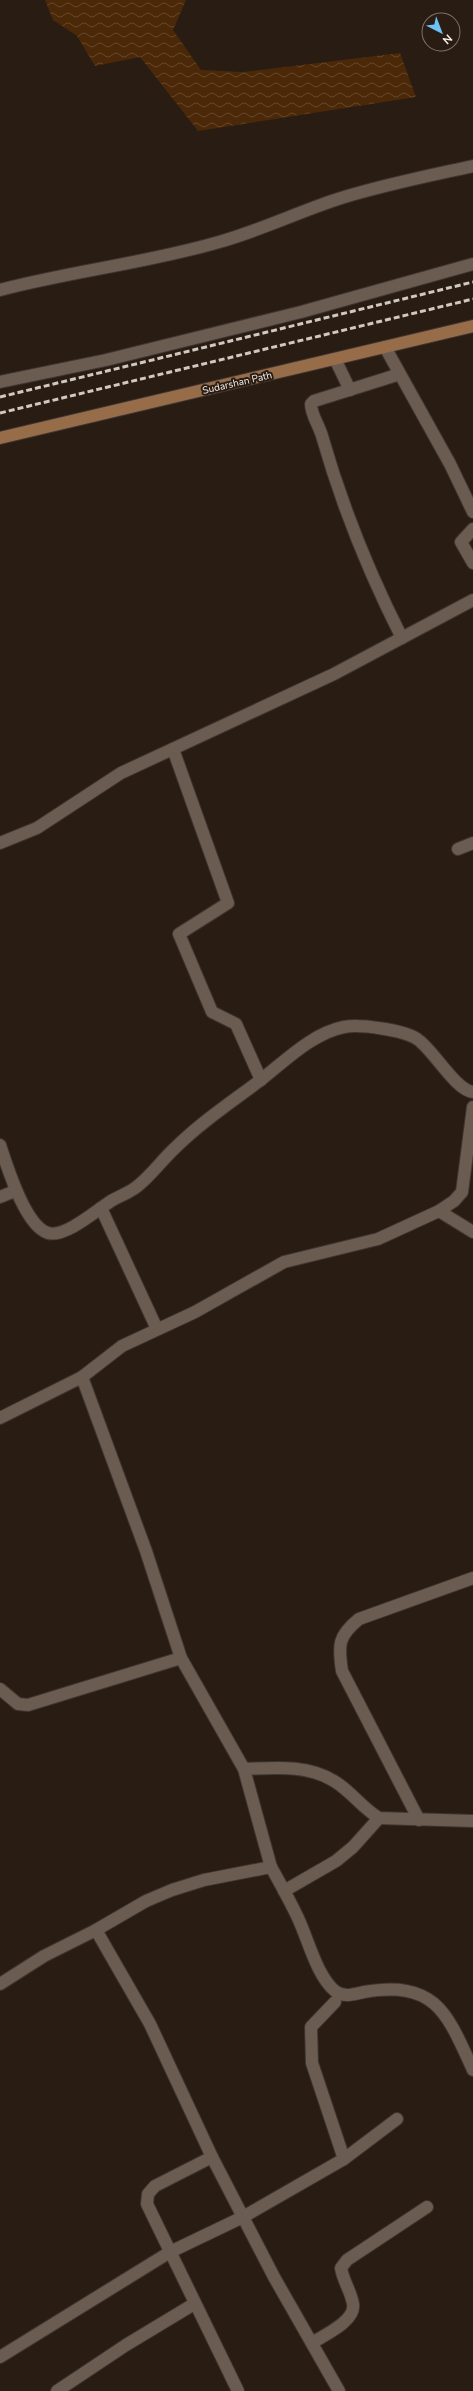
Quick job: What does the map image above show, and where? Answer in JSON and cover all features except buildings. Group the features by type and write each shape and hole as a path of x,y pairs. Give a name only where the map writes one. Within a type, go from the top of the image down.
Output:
{"main road":[{"name":"Sudarshan Path","path":"0,438 473,326"}],"street":[{"path":"0,290 56,276 180,253 256,231 337,200 405,180 473,166"},
{"path":"0,382 106,360 302,312 473,264"},
{"path":"385,347 473,512"},
{"path":"335,359 350,390"},
{"path":"400,374 314,401 311,404 311,409 319,427 335,482 376,586 402,638"},
{"path":"473,529 461,542 473,563"},
{"path":"0,843 37,828 121,773 334,674 473,600"},
{"path":"173,749 228,903 179,934 212,1012 236,1024 261,1080"},
{"path":"458,849 473,843"},
{"path":"0,1145 15,1191 38,1227 49,1234 60,1232 74,1226 140,1185 195,1129 306,1045 329,1032 345,1027 360,1027 407,1033 418,1039 457,1081 468,1091 473,1092"},
{"path":"0,1418 82,1377 122,1346 195,1312 284,1262 372,1240 439,1211 454,1201 462,1192 473,1107"},
{"path":"0,1197 15,1191"},
{"path":"101,1208 157,1329"},
{"path":"439,1211 473,1232"},
{"path":"82,1377 146,1551 181,1658 244,1769 271,1867 284,1891 324,1978 335,1991 344,1996 371,1991 416,1992 433,2002 450,2021 473,2070"},
{"path":"419,1820 342,1671 339,1654 340,1640 348,1628 359,1619 473,1578"},
{"path":"0,1690 18,1704 28,1705 181,1658"},
{"path":"244,1769 292,1768 312,1772 334,1781 370,1813 379,1818 473,1821"},
{"path":"284,1891 336,1861 353,1847 379,1818"},
{"path":"0,1984 44,1956 96,1930 146,1901 172,1890 204,1880 271,1867"},
{"path":"96,1930 150,2024 212,2157 243,2217 339,2391"},
{"path":"335,2002 311,2027 312,2063 344,2159"},
{"path":"0,2357 170,2252 243,2217 344,2159 396,2119"},
{"path":"212,2157 155,2186 148,2194 147,2204 194,2304 238,2391"},
{"path":"312,2343 347,2319 353,2310 353,2303 343,2280 341,2268 347,2260 427,2207"},
{"path":"57,2391 126,2345 194,2304"}],"water":[{"path":"45,0 186,0 173,30 201,70 243,72 400,53 416,97 198,131 140,57 95,66 77,36 53,20"}],"railway":[{"path":"0,397 473,282"},
{"path":"0,413 473,299"}]}
